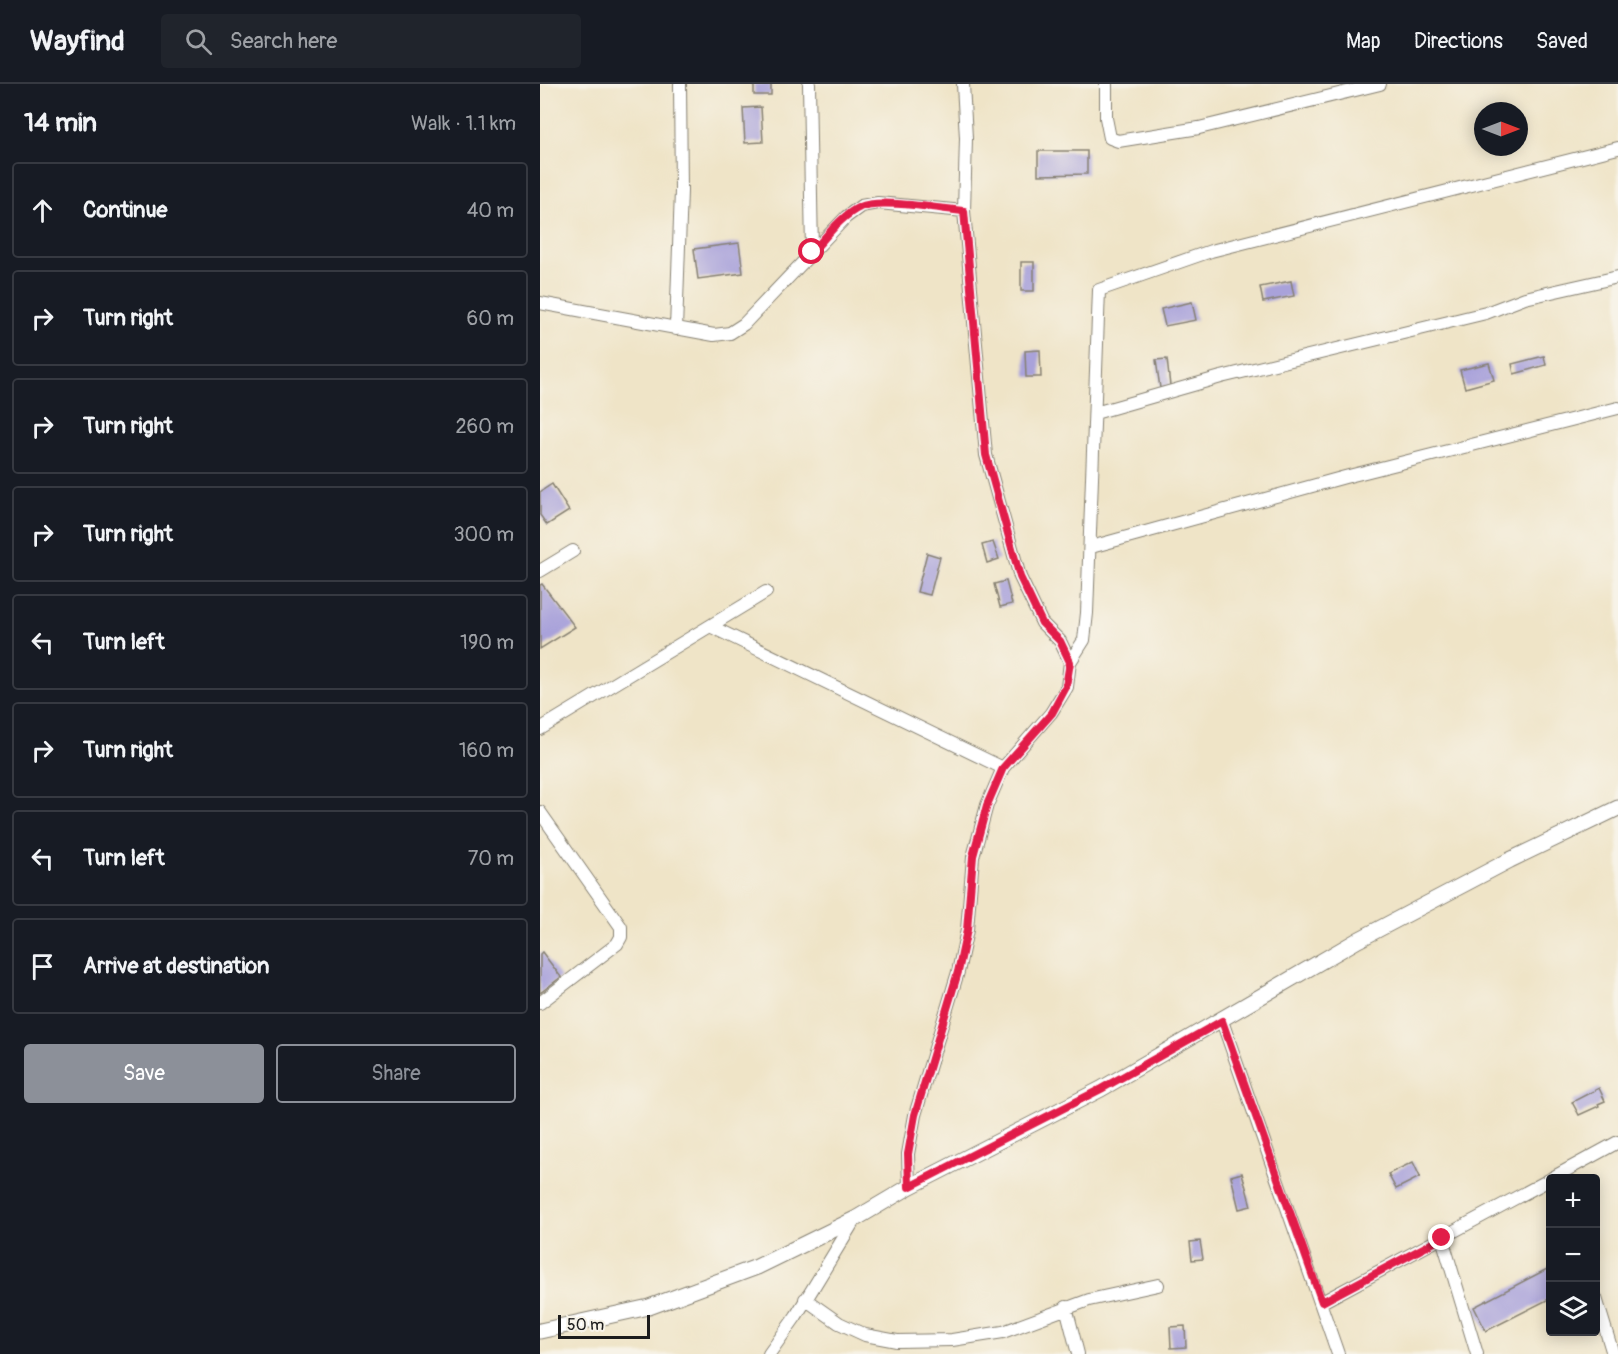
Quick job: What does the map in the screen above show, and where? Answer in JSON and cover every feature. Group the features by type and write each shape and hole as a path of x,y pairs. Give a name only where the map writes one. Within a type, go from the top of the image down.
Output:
{"main road":[{"path":"540,1331 649,1307 757,1267 855,1219 909,1187 1101,1089 1222,1021 1358,940 1510,860 1618,808"}],"street":[{"path":"676,329 681,191 680,84"},
{"path":"809,84 812,252"},
{"path":"963,84 966,138 964,211 986,455 1020,577 1042,623 1060,641 1070,662"},
{"path":"1106,84 1107,128 1110,138 1118,141 1199,128 1380,84"},
{"path":"909,1187 908,1154 915,1115 958,972 967,930 973,856 987,805 1003,768 1052,713 1066,687 1070,662 1084,640 1091,547 1098,294 1102,288 1211,251 1618,148"},
{"path":"540,303 676,329 714,335 730,333 744,324 812,252 861,206 878,203 964,211"},
{"path":"1095,413 1221,377 1486,313 1525,298 1618,277"},
{"path":"1091,547 1345,477 1618,408"},
{"path":"540,571 573,551"},
{"path":"540,729 766,592"},
{"path":"710,626 1003,768"},
{"path":"540,812 621,927 621,937 617,944 540,1003"},
{"path":"1222,1021 1322,1302 1338,1354"},
{"path":"1561,1174 1618,1142"},
{"path":"1322,1302 1546,1182"},
{"path":"770,1354 855,1219"},
{"path":"1442,1238 1477,1354"},
{"path":"805,1299 839,1323 865,1335 897,1341 945,1340 1003,1332 1066,1307 1158,1285"},
{"path":"1066,1307 1078,1354"},
{"path":"1600,1311 1613,1354"},
{"path":"945,1340 948,1354"}],"building":[{"path":"754,84 771,84 771,95 754,95"},
{"path":"761,107 763,142 745,143 743,108"},
{"path":"1038,151 1087,151 1087,174 1038,175"},
{"path":"739,243 743,273 698,279 694,249"},
{"path":"1021,262 1034,262 1034,291 1021,291"},
{"path":"1291,281 1294,296 1263,302 1260,287"},
{"path":"1192,302 1196,320 1165,326 1161,309"},
{"path":"1040,350 1041,377 1026,377 1025,351"},
{"path":"1544,356 1546,365 1514,374 1512,364"},
{"path":"1167,359 1170,386 1160,388 1156,360"},
{"path":"1489,363 1494,380 1465,388 1460,370"},
{"path":"552,484 569,511 547,525 540,515 540,492"},
{"path":"993,542 999,559 987,563 982,545"},
{"path":"927,553 940,557 930,595 917,592"},
{"path":"1006,581 1012,604 1000,607 994,584"},
{"path":"542,584 575,627 540,649 540,585"},
{"path":"542,952 561,977 540,993 540,954"},
{"path":"1599,1088 1605,1101 1579,1115 1572,1102"},
{"path":"1413,1162 1420,1177 1396,1189 1388,1174"},
{"path":"1242,1173 1251,1206 1239,1209 1231,1176"},
{"path":"1200,1241 1203,1259 1192,1260 1190,1242"},
{"path":"1546,1270 1546,1301 1486,1331 1474,1307"},
{"path":"1185,1326 1186,1347 1171,1348 1170,1327"}],"route":[{"path":"812,252 861,206 878,203 964,211 986,455 1020,577 1042,623 1060,641 1070,662 1066,687 1052,713 1003,768 987,805 973,856 967,930 958,972 915,1115 908,1154 909,1187 1101,1089 1222,1021 1322,1302 1442,1238"}]}
